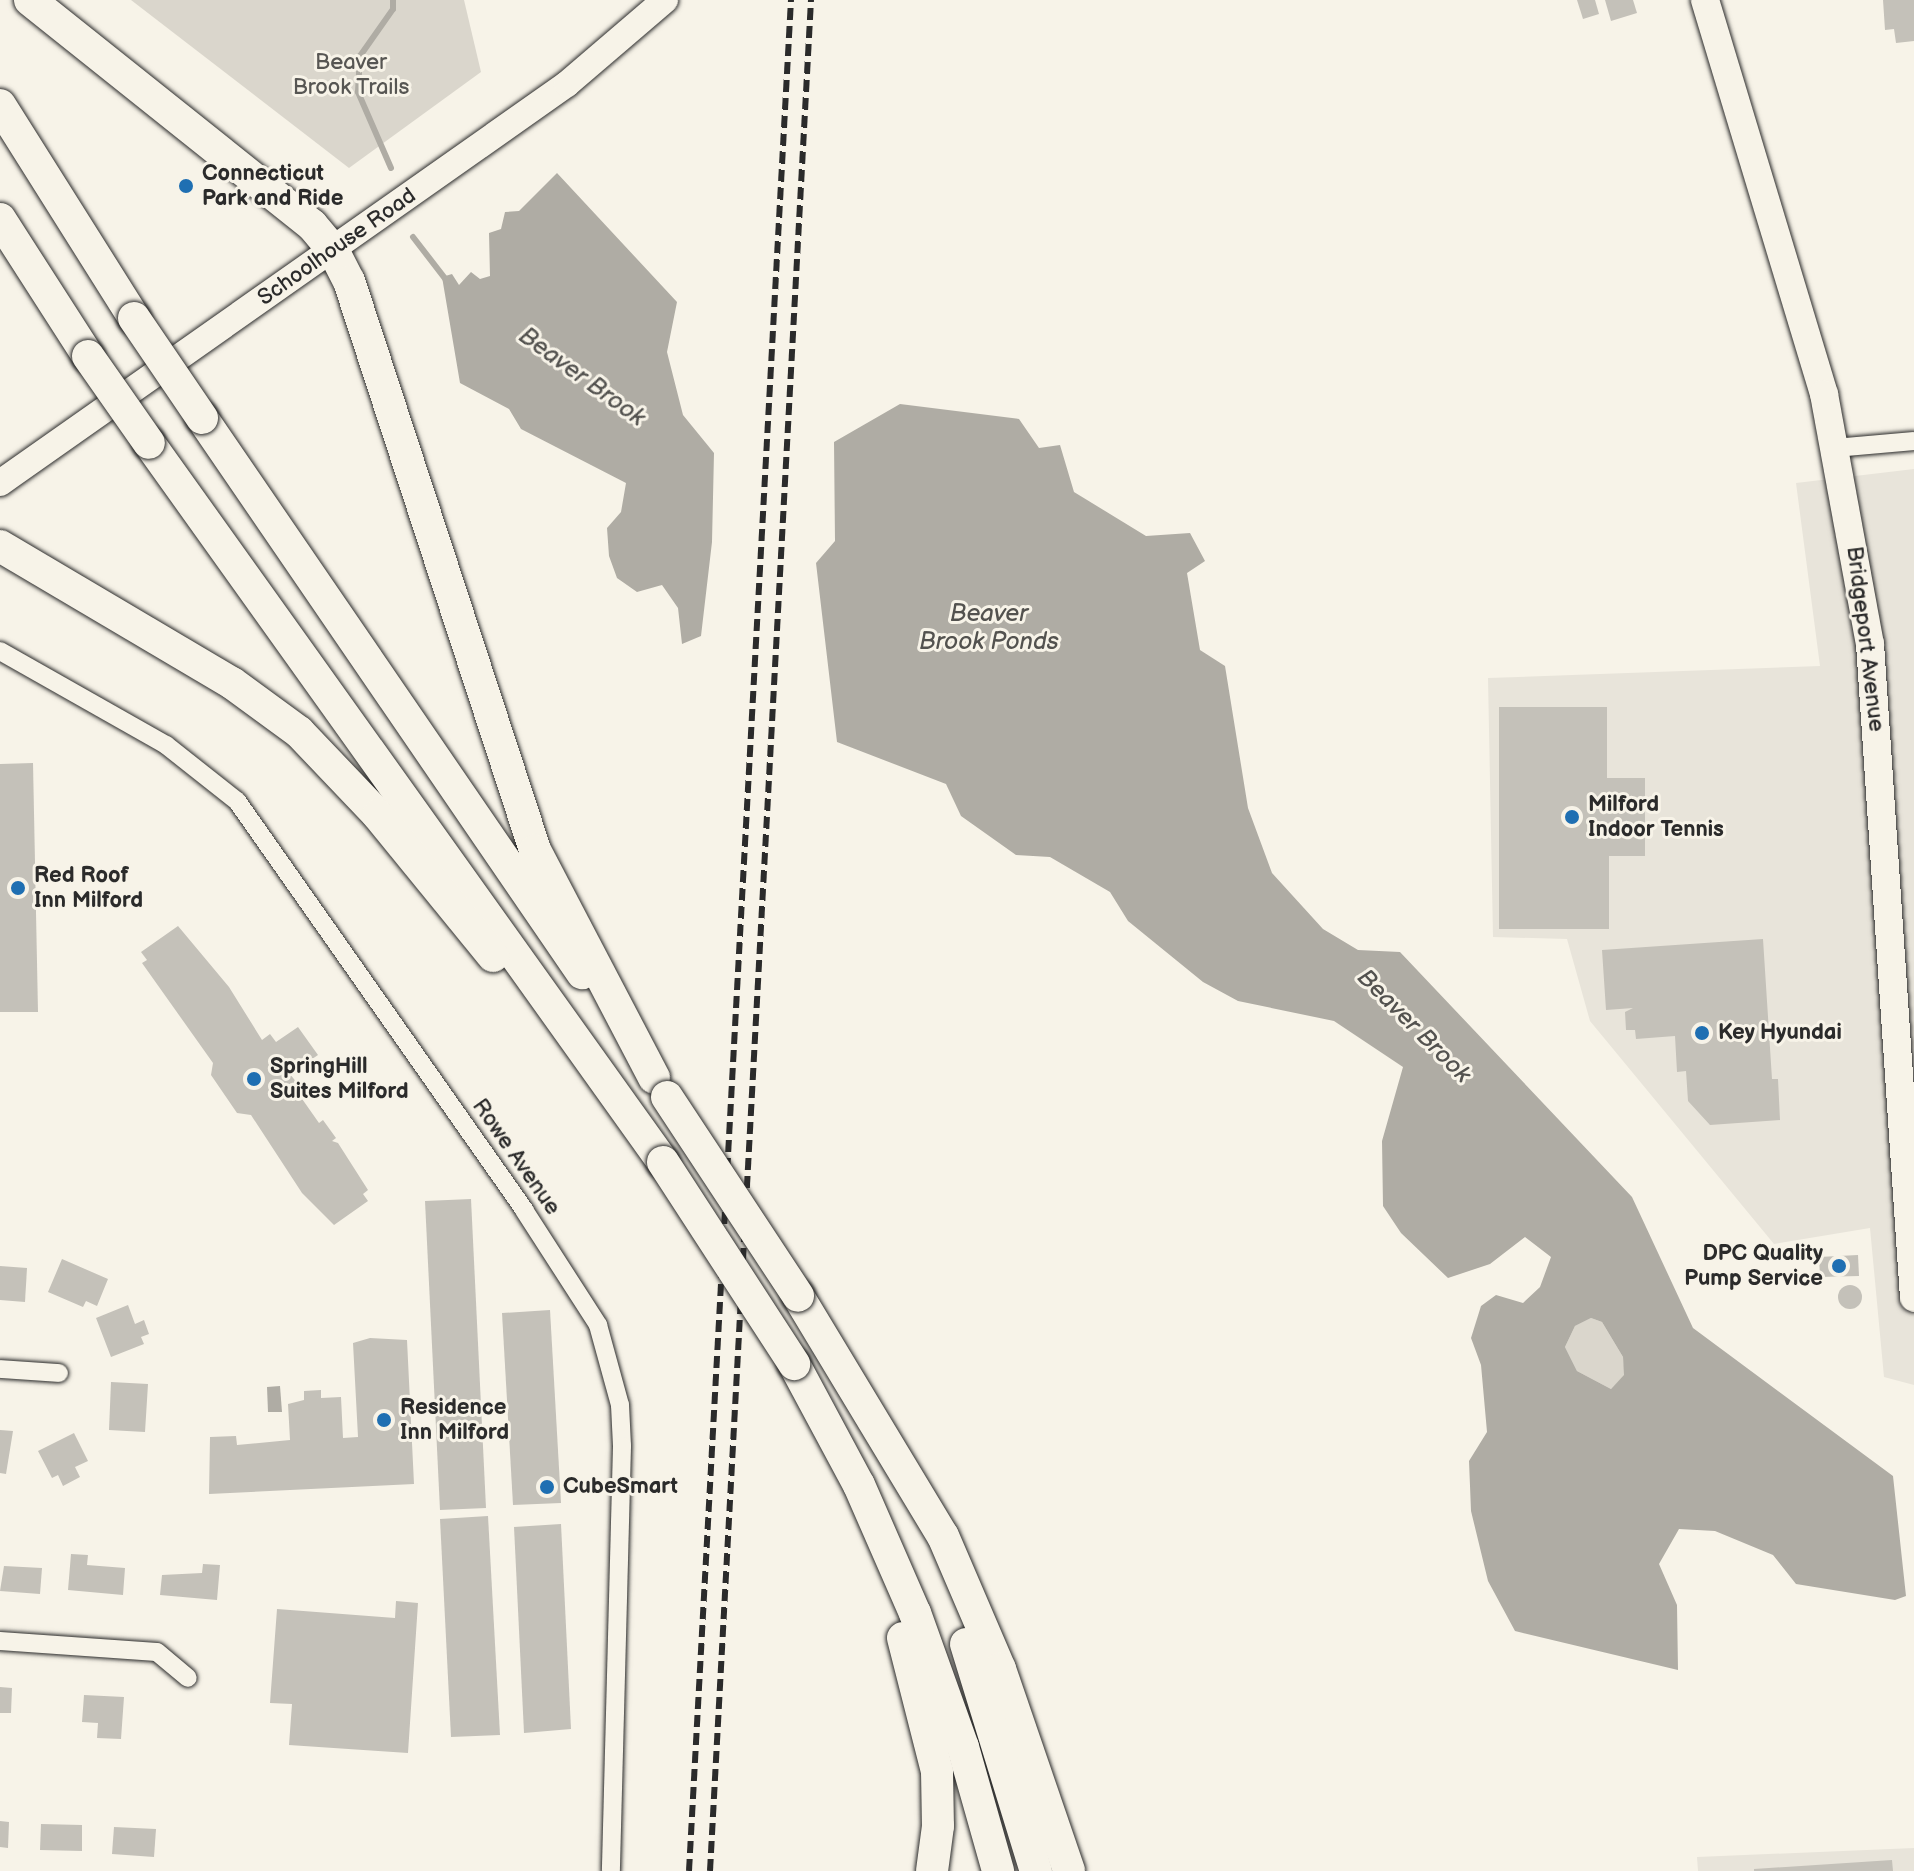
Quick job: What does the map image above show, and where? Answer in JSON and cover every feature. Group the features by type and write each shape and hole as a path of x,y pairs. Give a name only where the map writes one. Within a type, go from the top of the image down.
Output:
{"highway":[{"path":"30,0 312,225 333,250 354,295 535,850 660,1088"},
{"path":"0,105 134,318 660,1088 798,1296 943,1536 1000,1669 1069,1871"},
{"path":"0,219 88,356 149,443 663,1162 794,1364 859,1485 915,1613 963,1747 998,1871"},
{"path":"0,546 232,683 299,732 378,815 616,1095"},
{"path":"798,1296 864,1412 926,1543 978,1675 1036,1871"},
{"path":"794,1364 907,1648 924,1707 937,1771 938,1826 932,1871"}],"main road":[{"name":"Schoolhouse Road","path":"0,483 567,84 665,0"},
{"name":"Bridgeport Avenue","path":"1705,0 1801,308 1835,448 1871,657 1914,1298"}],"street":[{"path":"1835,448 1914,441"},
{"name":"Rowe Avenue","path":"0,651 179,753 237,801 524,1210 598,1325 620,1405 622,1446 611,1871"},
{"path":"0,1369 59,1373"},
{"path":"0,1641 157,1652 188,1678"}],"shaded area":[{"path":"1914,469 1914,1385 1884,1377 1870,1228 1774,1244 1590,1021 1567,939 1493,937 1488,678 1820,666 1796,483"},
{"path":"1914,1848 1914,1871 1698,1871 1697,1857"}],"green space":[{"name":"Beaver Brook Trails","path":"131,0 464,0 481,72 349,168"},
{"path":"1591,1318 1602,1322 1623,1357 1625,1375 1611,1389 1577,1371 1565,1347 1575,1326"}],"water":[{"path":"557,173 677,302 667,352 683,415 714,453 712,542 701,636 682,644 678,608 662,585 637,592 617,578 609,556 607,528 621,512 626,483 521,429 509,409 460,383 442,277 452,274 459,285 471,272 480,279 490,276 489,233 501,229 505,212 519,211"},
{"name":"Beaver Brook Ponds","path":"900,404 1019,419 1039,448 1060,445 1074,492 1146,536 1190,533 1205,561 1187,573 1200,650 1225,666 1248,808 1272,873 1323,929 1358,950 1400,952 1632,1197 1693,1328 1893,1476 1906,1596 1895,1600 1796,1584 1773,1555 1715,1531 1679,1529 1659,1564 1677,1605 1678,1670 1515,1631 1488,1581 1471,1511 1469,1461 1487,1432 1481,1365 1471,1338 1481,1306 1496,1295 1523,1303 1540,1287 1551,1257 1525,1237 1490,1264 1448,1278 1401,1233 1383,1206 1382,1141 1403,1067 1334,1021 1238,1001 1203,982 1128,921 1110,892 1050,857 1016,855 961,816 946,784 837,742 816,563 835,541 834,442","holes":["1591,1318 1602,1322 1623,1357 1624,1375 1611,1389 1577,1371 1565,1347 1575,1326"]},
{"path":"280,1386 282,1412 268,1412 267,1387"}],"building":[{"path":"1577,0 1595,0 1599,14 1583,19"},
{"path":"1605,0 1633,0 1637,13 1611,21"},
{"path":"1883,0 1914,0 1914,41 1896,43 1894,29 1885,30"},
{"name":"Milford Indoor Tennis","path":"1499,707 1607,707 1607,778 1645,778 1645,856 1609,856 1609,929 1499,929"},
{"name":"Red Roof Inn Milford","path":"33,763 38,1012 0,1012 0,764"},
{"name":"SpringHill Suites Milford","path":"178,926 229,987 262,1040 270,1034 276,1042 298,1027 318,1055 290,1074 297,1083 293,1086 319,1123 323,1120 336,1138 332,1141 338,1143 368,1190 363,1194 368,1201 334,1225 302,1193 251,1115 237,1113 211,1075 213,1063 142,963 147,960 141,952"},
{"name":"Key Hyundai","path":"1763,939 1772,1079 1778,1079 1780,1120 1710,1125 1688,1101 1686,1071 1677,1072 1675,1036 1636,1039 1635,1030 1626,1030 1625,1012 1633,1008 1606,1010 1602,950"},
{"path":"471,1199 486,1508 440,1510 425,1201"},
{"name":"DPC Quality Pump Service","path":"1858,1255 1859,1276 1820,1277 1819,1257"},
{"path":"62,1259 108,1279 97,1306 86,1301 83,1307 48,1292"},
{"path":"0,1266 27,1268 25,1302 0,1300"},
{"path":"1845,1285 1855,1285 1862,1292 1862,1302 1855,1309 1845,1309 1838,1302 1838,1292"},
{"path":"128,1305 135,1324 144,1320 149,1334 141,1337 144,1344 111,1357 96,1318"},
{"path":"550,1310 561,1503 513,1505 502,1313"},
{"name":"Residence Inn Milford","path":"370,1338 407,1340 414,1484 209,1494 210,1437 236,1436 237,1445 290,1440 288,1404 304,1400 304,1391 321,1390 321,1398 341,1397 343,1438 358,1437 353,1343"},
{"path":"111,1382 148,1384 145,1432 109,1430"},
{"path":"0,1430 13,1431 6,1474 0,1473"},
{"path":"74,1433 88,1461 75,1467 80,1477 63,1486 58,1475 52,1478 38,1451"},
{"path":"488,1516 500,1735 451,1737 440,1519"},
{"path":"561,1524 571,1729 524,1733 514,1527"},
{"path":"71,1554 88,1555 87,1565 125,1568 123,1595 68,1590"},
{"path":"203,1564 220,1565 217,1600 160,1595 162,1575 202,1573"},
{"path":"4,1566 42,1568 40,1594 0,1591"},
{"path":"396,1601 418,1603 408,1753 289,1745 292,1704 270,1703 277,1609 395,1618"},
{"path":"0,1687 12,1688 11,1713 0,1713"},
{"path":"84,1695 124,1697 121,1739 97,1738 98,1723 82,1722"},
{"path":"0,1821 9,1822 8,1848 0,1847"},
{"path":"41,1824 82,1825 82,1851 40,1850"},
{"path":"114,1827 156,1829 154,1857 112,1854"},
{"path":"1892,1860 1893,1871 1754,1871 1754,1869"}],"waterway":[{"name":"Beaver Brook","path":"391,168 358,92 360,56 393,9 393,0"},
{"name":"Beaver Brook","path":"413,237 447,281"}],"railway":[{"path":"689,1871 791,0"},
{"path":"710,1871 811,0"}],"place":[{"name":"Connecticut Park and Ride","path":"186,186"},
{"name":"Milford Indoor Tennis","path":"1572,817"},
{"name":"Red Roof Inn Milford","path":"18,888"},
{"name":"Key Hyundai","path":"1702,1033"},
{"name":"SpringHill Suites Milford","path":"254,1079"},
{"name":"DPC Quality Pump Service","path":"1839,1266"},
{"name":"Residence Inn Milford","path":"384,1420"},
{"name":"CubeSmart","path":"547,1487"}]}
